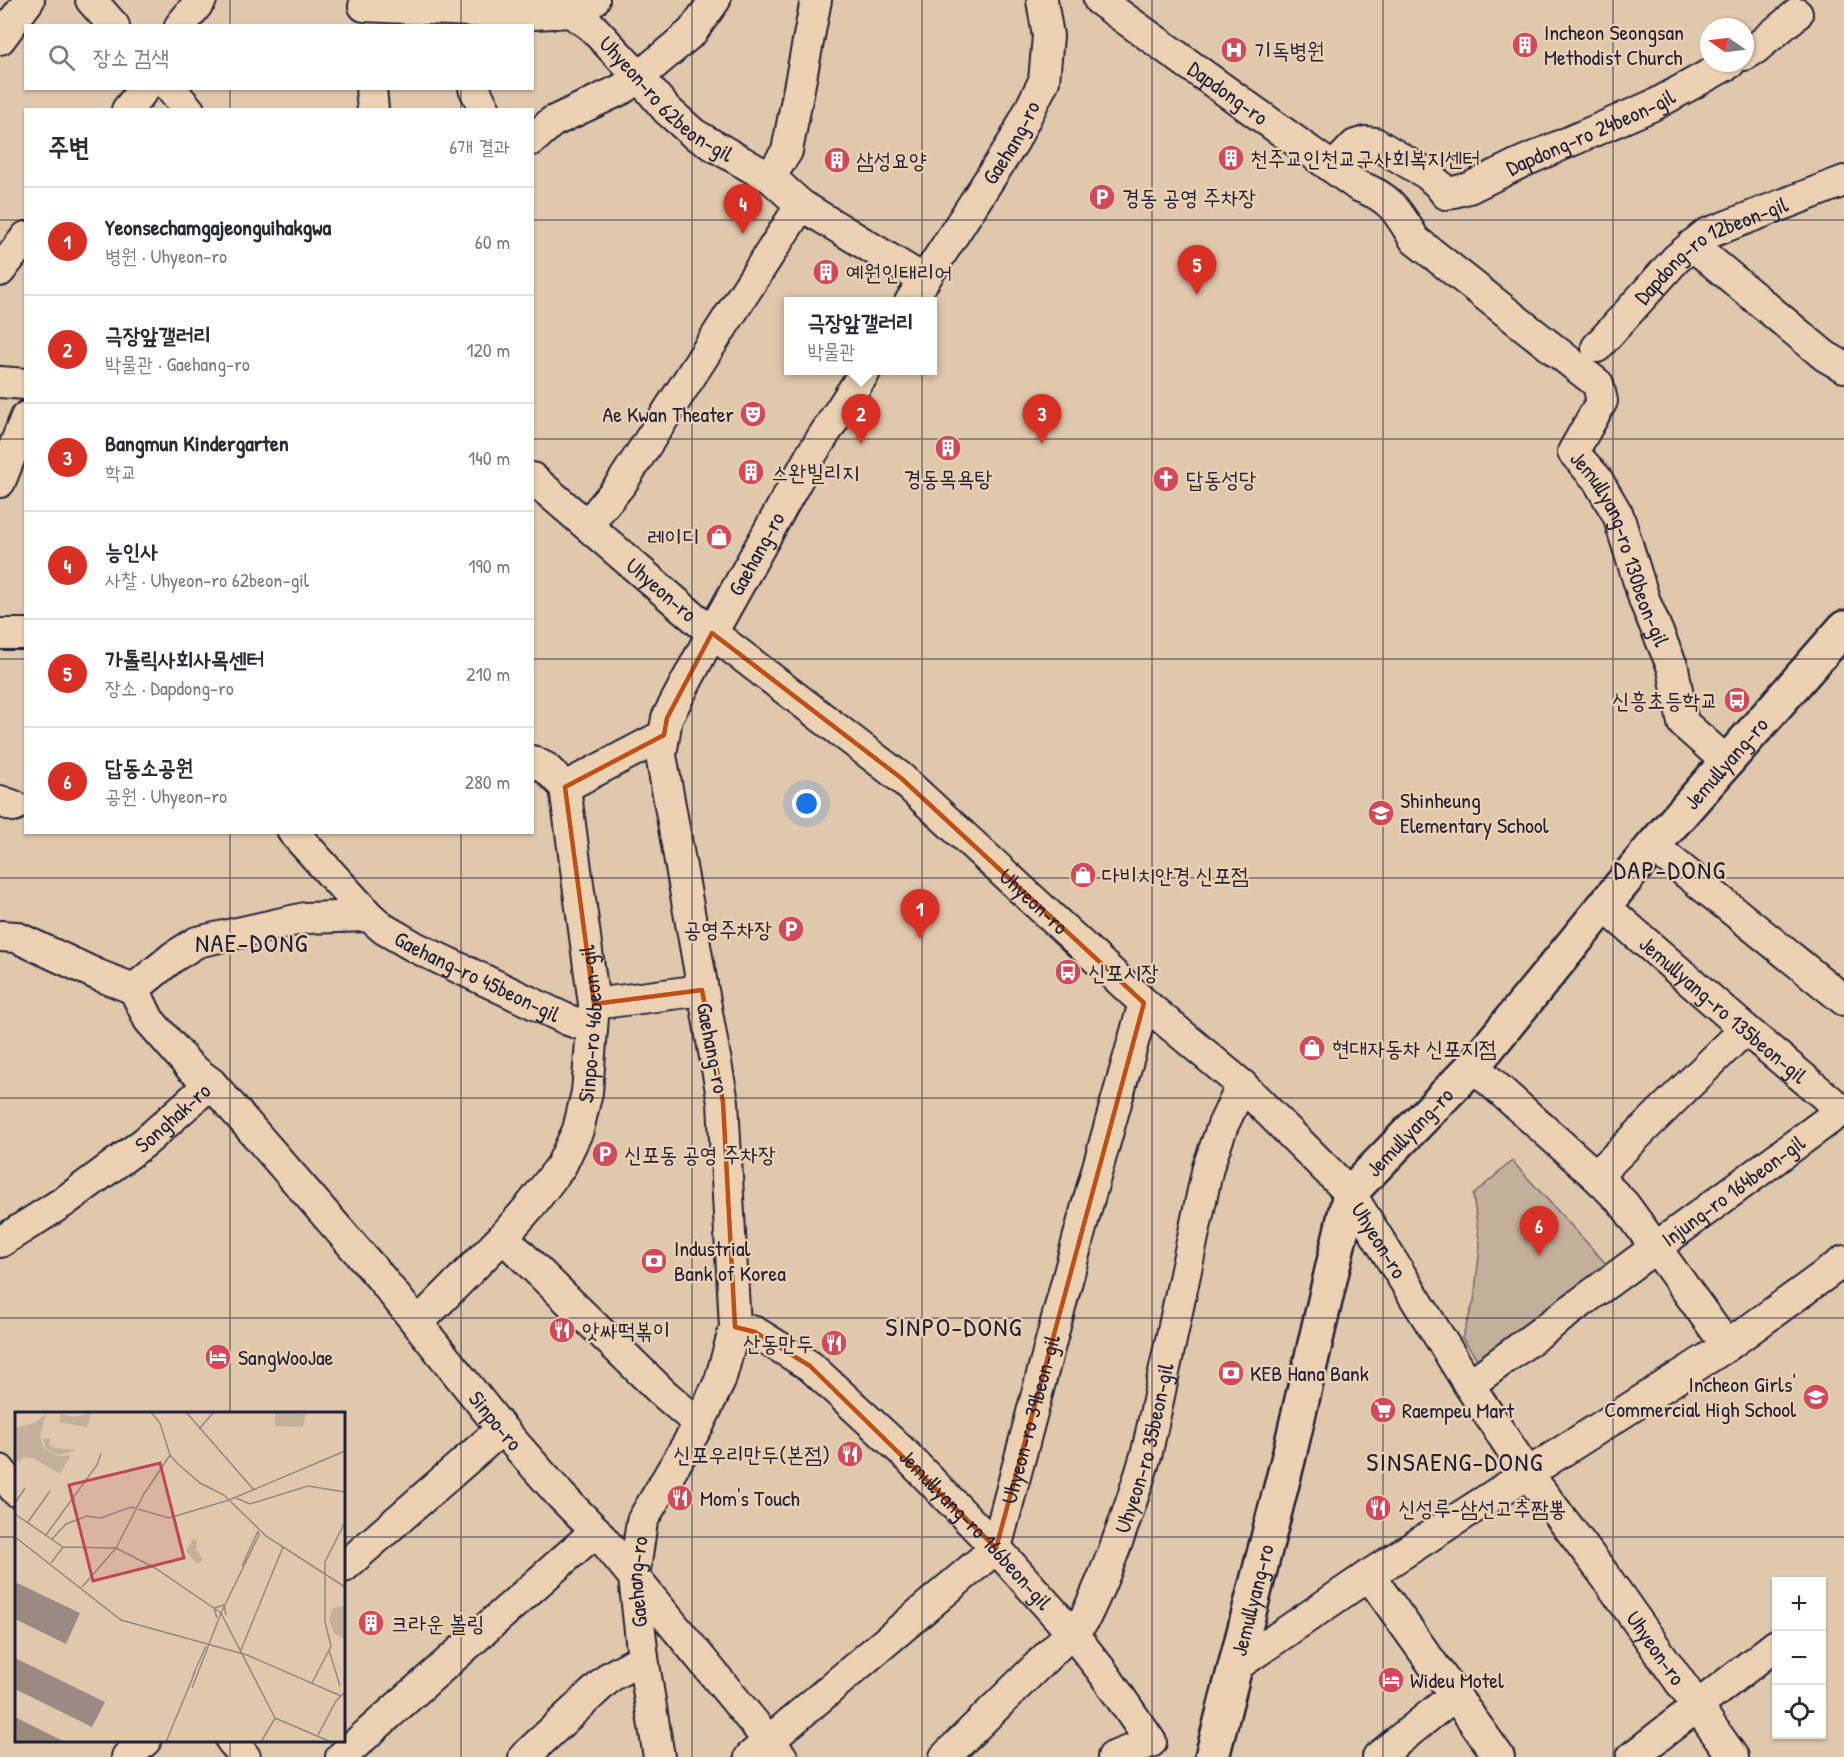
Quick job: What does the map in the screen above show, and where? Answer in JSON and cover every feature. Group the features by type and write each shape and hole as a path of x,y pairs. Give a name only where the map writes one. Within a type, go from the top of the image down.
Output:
{"main road":[{"name":"Jemullyang-ro","path":"1212,1757 1288,1460 1350,1193 1473,1066 1653,846 1844,628"}],"street":[{"path":"0,39 29,0"},
{"path":"91,0 112,24"},
{"path":"182,24 201,0"},
{"path":"534,138 552,122 622,89 639,77 692,32 715,0"},
{"path":"770,177 787,151 816,0"},
{"name":"Gaehang-ro","path":"917,291 1014,141 1044,81 1048,36 1042,0"},
{"name":"Dapdong-ro","path":"1099,0 1358,186"},
{"path":"363,10 534,14 582,6"},
{"name":"Uhyeon-ro 62beon-gil","path":"582,6 591,26 667,110 694,134 770,177 801,205 917,291"},
{"path":"1754,50 1797,14"},
{"name":"Dapdong-ro 24beon-gil","path":"1333,168 1355,145 1365,142 1375,143 1427,174 1446,194 1469,188 1518,164 1656,104 1714,72"},
{"path":"129,108 142,90"},
{"path":"172,90 187,108"},
{"path":"371,90 373,108"},
{"path":"475,90 484,108"},
{"name":"Dapdong-ro 12beon-gil","path":"1597,347 1676,259 1706,234 1844,181"},
{"name":"Jemullyang-ro 130beon-gil","path":"1358,186 1375,192 1396,209 1415,240 1598,384 1602,401 1573,452 1597,479 1618,515 1645,602 1673,668 1683,723 1727,762"},
{"path":"587,525 621,484 801,205"},
{"path":"0,271 24,240"},
{"path":"1692,245 1825,356 1844,367"},
{"name":"Gaehang-ro","path":"659,1757 643,1658 634,1577 642,1521 699,1424 720,1381 735,1327 723,1102 662,755 664,735 667,718 712,633 812,455 863,375"},
{"path":"0,382 24,384"},
{"path":"0,482 24,422"},
{"name":"Uhyeon-ro","path":"534,480 712,633 901,778 1144,1003 1242,1085 1350,1193 1469,1385 1528,1474 1603,1573 1732,1757"},
{"path":"0,634 24,634"},
{"path":"534,762 546,768 565,786 664,735"},
{"name":"Sinpo-ro 46beon-gil","path":"418,1323 503,1237 531,1205 561,1166 578,1130 587,1092 593,1016 565,786"},
{"name":"Gaehang-ro 45beon-gil","path":"295,834 369,916 384,929 568,1020 702,990"},
{"path":"1653,846 1844,1000"},
{"name":"Jemullyang-ro 135beon-gil","path":"1605,906 1744,1029 1843,1111"},
{"path":"0,936 16,937 134,989 173,957 196,942 305,918 369,916"},
{"name":"Songhak-ro","path":"1,1238 65,1201 145,1142 212,1083 190,1067 148,1020 134,989"},
{"name":"Uhyeon-ro 39beon-gil","path":"996,1548 1085,1213 1144,1003"},
{"path":"1596,1176 1744,1029"},
{"name":"Injung-ro 164beon-gil","path":"1473,1066 1624,1204 1727,1346"},
{"name":"Sinpo-ro","path":"212,1083 418,1323 502,1428 561,1496 596,1531 634,1577 766,1752"},
{"name":"Uhyeon-ro 35beon-gil","path":"945,1757 1072,1633 1084,1620 1096,1594 1137,1486 1147,1452 1208,1167 1223,1125 1242,1085"},
{"name":"Injung-ro 164beon-gil","path":"1655,1248 1843,1111"},
{"path":"503,1237 662,1392 699,1424"},
{"path":"1469,1385 1655,1248"},
{"path":"1236,1666 1369,1575 1727,1346 1844,1261"},
{"name":"Jemullyang-ro 166beon-gil","path":"735,1327 755,1332 810,1366 904,1453 996,1548 1072,1633 1151,1742 1113,1757"},
{"path":"345,1566 502,1428"},
{"path":"0,1470 15,1490"},
{"path":"341,1757 596,1531"},
{"path":"766,1752 996,1548"},
{"path":"1369,1575 1499,1757"},
{"name":"Uhyeon-ro","path":"1696,1707 1772,1648"},
{"path":"524,1757 611,1676 643,1658"},
{"path":"1378,1757 1455,1695"},
{"path":"1632,1757 1696,1707"},
{"path":"127,1757 144,1742"},
{"path":"233,1742 245,1757"}],"highlighted area":[{"path":"712,633 901,778 1144,1003 996,1548 810,1366 755,1332 735,1327 723,1102 702,990 594,1004 565,787 664,735 667,718"}],"shaded area":[{"path":"1512,1161 1608,1266 1480,1363 1462,1338 1474,1301 1480,1246 1473,1195"}],"place":[{"name":"Incheon Seongsan Methodist Church","path":"1525,45"},
{"name":"기독병원","path":"1234,50"},
{"name":"천주교인천교구사회복지센터","path":"1231,158"},
{"name":"삼성요양","path":"837,160"},
{"name":"경동 공영 주차장","path":"1102,197"},
{"name":"능인사","path":"743,234"},
{"name":"예원인태리어","path":"826,272"},
{"name":"가톨릭사회사목센터","path":"1197,295"},
{"name":"Ae Kwan Theater","path":"753,414"},
{"name":"극장앞갤러리","path":"861,444"},
{"name":"Bangmun Kindergarten","path":"1042,444"},
{"name":"경동목욕탕","path":"948,448"},
{"name":"스완빌리지","path":"751,472"},
{"name":"답동성당","path":"1166,479"},
{"name":"레이디","path":"719,537"},
{"name":"신흥초등학교","path":"1737,700"},
{"name":"Shinheung Elementary School","path":"1381,813"},
{"name":"다비치안경 신포점","path":"1083,875"},
{"name":"공영주차장","path":"791,929"},
{"name":"Yeonsechamgajeonguihakgwa","path":"920,939"},
{"name":"신포시장","path":"1068,972"},
{"name":"현대자동차 신포지점","path":"1312,1048"},
{"name":"신포동 공영 주차장","path":"605,1154"},
{"name":"답동소공원","path":"1539,1256"},
{"name":"Industrial Bank of Korea","path":"654,1261"},
{"name":"앗싸떡볶이","path":"562,1330"},
{"name":"산동만두","path":"834,1343"},
{"name":"SangWooJae","path":"218,1357"},
{"name":"KEB Hana Bank","path":"1231,1373"},
{"name":"Incheon Girls' Commercial High School","path":"1816,1397"},
{"name":"Raempeu Mart","path":"1383,1410"},
{"name":"신포우리만두(본점)","path":"850,1454"},
{"name":"Mom's Touch","path":"680,1498"},
{"name":"신성루-삼선고추짬뽕","path":"1378,1508"},
{"name":"크라운 볼링","path":"371,1623"},
{"name":"Wideu Motel","path":"1391,1680"}],"district":[{"name":"DAP-DONG","path":"1670,869"},
{"name":"NAE-DONG","path":"252,942"},
{"name":"SINPO-DONG","path":"954,1326"},
{"name":"SINSAENG-DONG","path":"1455,1461"}]}
